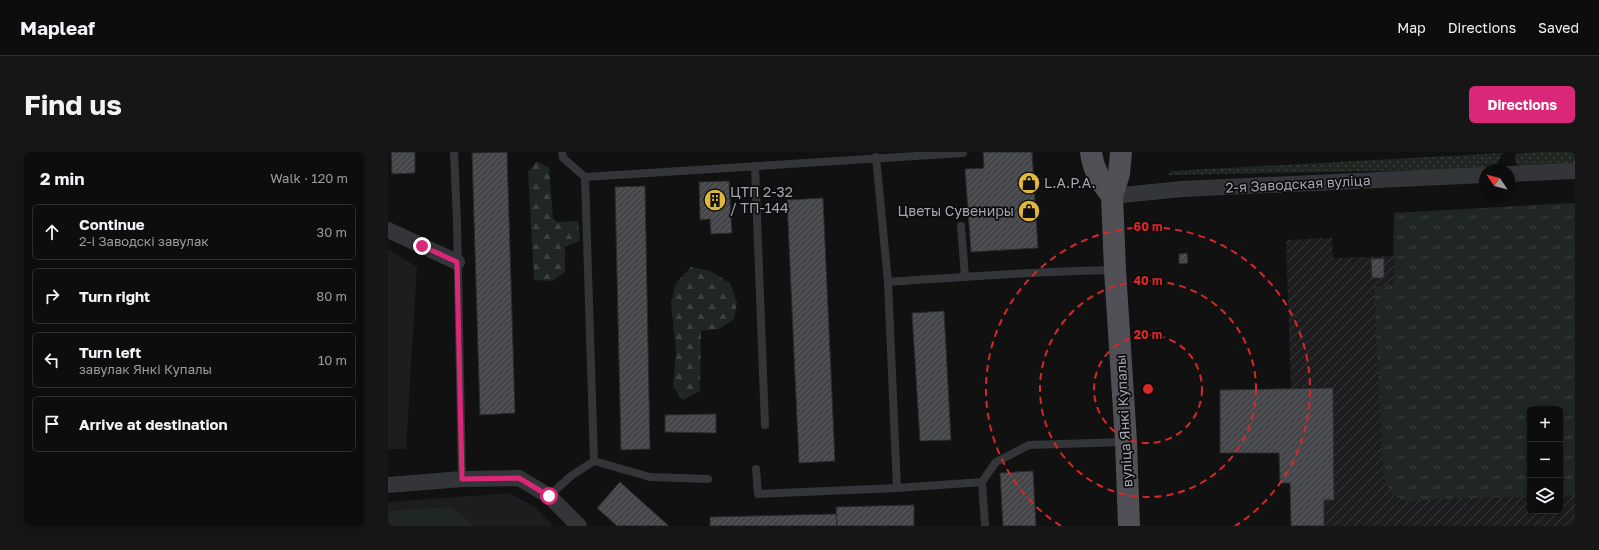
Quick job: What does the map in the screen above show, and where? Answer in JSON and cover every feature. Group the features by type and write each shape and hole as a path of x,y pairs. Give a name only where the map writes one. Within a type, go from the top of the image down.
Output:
{"main road":[{"path":"1091,152 1095,171 1112,196"},
{"name":"вуліца Янкі Купалы","path":"1121,152 1119,174 1112,196 1130,526"}],"street":[{"path":"1515,174 1575,171"},
{"name":"2-я Заводская вуліца","path":"1112,196 1182,189 1479,175"},
{"path":"388,230 457,262"},
{"path":"388,485 462,479 519,478 549,496 580,526"}],"lane":[{"path":"454,152 462,479"},
{"path":"562,152 563,158 585,177 876,157 963,153"},
{"path":"876,157 888,282 897,488"},
{"path":"755,166 765,425"},
{"path":"585,177 594,461"},
{"path":"961,226 965,277"},
{"path":"888,282 1059,271 1115,270"},
{"path":"985,526 982,482 996,462 1029,445 1126,442"},
{"path":"549,496 571,476 594,461 650,477 708,479"},
{"path":"756,468 758,494 897,488 982,482"}],"shaded area":[{"path":"1575,203 1575,526 1291,526 1290,483 1280,483 1279,453 1220,453 1220,390 1291,389 1286,240 1332,238 1333,258 1393,256 1394,213"},
{"path":"388,249 417,267 406,449 388,449"},
{"path":"510,493 536,508 554,526 388,526 388,502"}],"green space":[{"path":"1536,152 1575,152 1575,164 1526,168 1518,165 1515,161 1515,154"},
{"path":"1502,153 1497,164 1479,164 1479,169 1168,175 1172,171"},
{"path":"537,161 549,168 553,219 557,222 578,221 580,241 565,247 565,272 553,281 534,280 528,172"},
{"path":"1575,203 1575,495 1563,495 1563,406 1527,406 1527,496 1406,501 1395,496 1387,486 1383,471 1374,286 1394,285 1394,213"},
{"path":"691,267 710,271 730,283 737,303 734,319 719,329 701,331 700,391 683,400 673,387 676,352 671,302 676,283"},
{"path":"447,507 459,512 473,526 388,526 388,511"}],"building":[{"path":"391,152 415,152 415,173 392,174"},
{"path":"507,152 515,413 480,415 472,153"},
{"path":"983,152 1032,152 1038,248 971,252 965,169 984,168"},
{"name":"ЦТП 2-32 / ТП-144","path":"729,181 732,233 711,234 710,219 700,220 699,182"},
{"path":"645,186 650,449 621,450 615,187"},
{"path":"823,198 835,461 799,463 787,200"},
{"path":"1187,253 1188,263 1179,264 1179,254"},
{"path":"1384,258 1384,278 1372,278 1371,259"},
{"path":"944,311 951,440 920,441 912,313"},
{"path":"1333,388 1334,500 1324,500 1324,526 1291,526 1290,483 1280,483 1279,453 1220,453 1220,390"},
{"path":"716,414 716,433 665,432 665,415"},
{"path":"1033,471 1036,526 1003,526 1000,473"},
{"path":"620,482 669,526 617,526 597,508"},
{"path":"914,505 914,526 837,526 836,507"},
{"path":"836,514 837,526 710,526 710,517"}],"place":[{"name":"L.A.P.A.","path":"1029,183"},
{"name":"ЦТП 2-32 / ТП-144","path":"715,200"},
{"name":"Цветы Сувениры","path":"1029,211"}],"route":[{"path":"422,246 457,262 460,451 462,479 519,478 549,496"}]}
